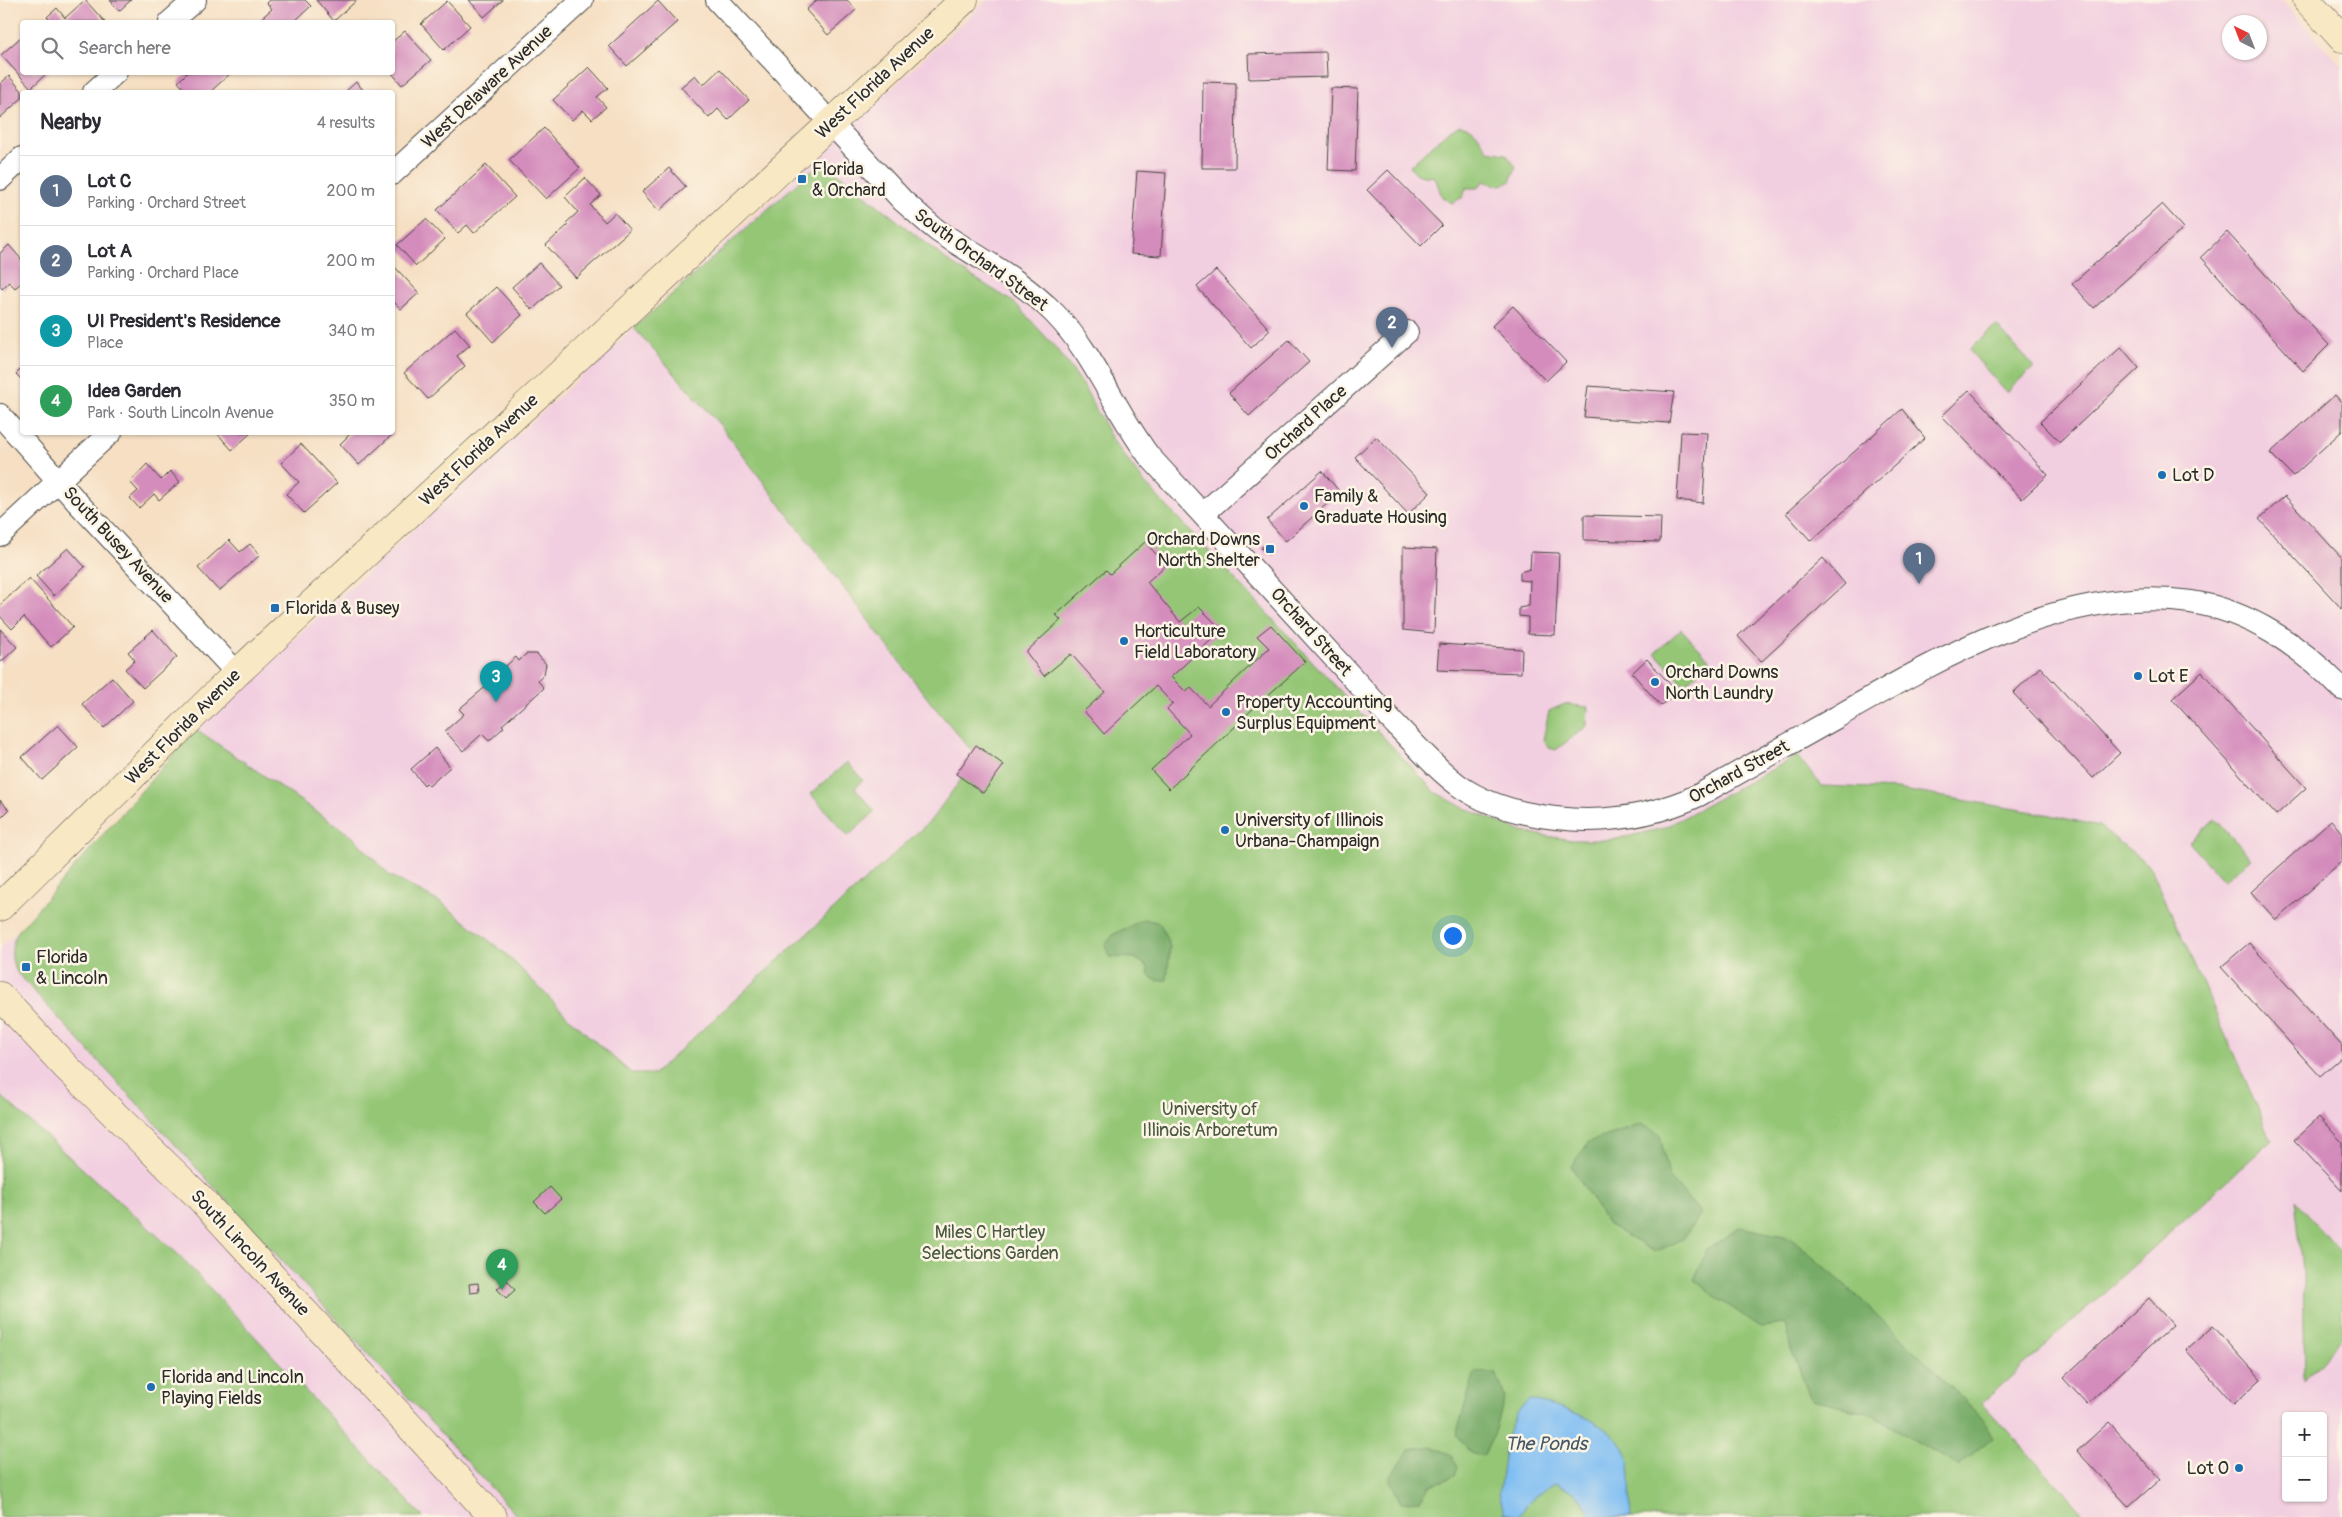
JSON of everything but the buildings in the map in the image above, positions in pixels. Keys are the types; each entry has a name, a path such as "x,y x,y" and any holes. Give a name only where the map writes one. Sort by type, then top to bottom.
{"main road":[{"name":"West Florida Avenue","path":"0,907 237,673 964,0"},
{"path":"2307,0 2342,38"},
{"name":"South Lincoln Avenue","path":"0,996 66,1067 198,1196 493,1517"}],"street":[{"path":"172,20 195,0"},
{"name":"West Delaware Avenue","path":"395,171 582,0"},
{"name":"South Orchard Street","path":"717,0 903,201 936,229 1027,290 1055,314 1074,336 1094,366 1132,433 1149,456 1204,514"},
{"path":"96,90 113,75"},
{"path":"0,179 20,160"},
{"name":"Orchard Place","path":"1204,514 1407,332"},
{"name":"South Busey Avenue","path":"0,415 237,673"},
{"path":"0,535 108,435"},
{"name":"Orchard Street","path":"1204,514 1395,724 1437,767 1461,787 1480,798 1509,809 1546,817 1580,821 1608,821 1643,815 1677,806 1904,678 1961,650 2005,631 2084,607 2124,601 2161,599 2192,602 2221,610 2253,623 2287,641 2320,666 2342,689"}],"shaded area":[{"name":"University of Illinois Urbana-Champaign","path":"987,0 2281,0 2342,66 2342,1517 0,1517 0,948 19,930 196,729 634,328"}],"green space":[{"path":"1460,124 1474,130 1488,151 1506,154 1516,167 1510,182 1498,186 1484,181 1478,188 1466,188 1463,197 1452,203 1442,197 1435,177 1418,174 1410,166 1447,132"},
{"name":"University of Illinois Arboretum","path":"822,161 952,264 1015,303 1055,347 1082,383 1112,439 1144,482 1435,792 1462,807 1522,832 1572,840 1612,840 1664,828 1797,756 1822,786 1897,789 2045,814 2099,826 2150,866 2272,1140 1982,1403 2086,1517 518,1517 18,974 13,963 12,947 19,930 196,729 353,837 389,875 443,904 506,954 573,1022 632,1074 654,1074 931,820 962,778 983,793 1003,764 977,745 972,751 931,703 720,425 634,328"},
{"path":"1996,325 2034,367 2006,392 1969,350"},
{"path":"1681,629 1711,661 1684,685 1655,653"},
{"path":"1565,704 1588,707 1587,726 1556,750 1549,748 1543,740 1549,711"},
{"path":"847,762 863,780 855,788 875,812 848,836 811,794"},
{"path":"2215,819 2251,858 2224,881 2189,842"},
{"path":"1144,919 1160,923 1170,947 1167,980 1157,981 1149,976 1148,967 1135,958 1109,957 1105,945 1114,934"},
{"name":"Florida and Lincoln Playing Fields","path":"0,1095 180,1256 423,1517 0,1517"},
{"path":"1642,1124 1660,1135 1669,1177 1701,1213 1683,1239 1655,1252 1608,1225 1571,1166 1589,1142"},
{"path":"2295,1200 2342,1254 2342,1337 2305,1381 2303,1271"},
{"path":"1739,1227 1789,1237 1850,1289 1980,1415 1993,1437 1958,1466 1867,1412 1811,1400 1791,1349 1785,1324 1761,1327 1694,1280 1707,1250"},
{"path":"1475,1372 1496,1373 1505,1397 1494,1435 1483,1456 1470,1452 1456,1435"},
{"path":"1431,1446 1450,1454 1458,1466 1455,1476 1431,1485 1420,1500 1401,1503 1389,1478 1409,1450"}],"water":[{"name":"The Ponds","path":"1529,1400 1568,1410 1595,1422 1617,1439 1624,1448 1629,1463 1631,1517 1591,1517 1578,1495 1555,1483 1534,1497 1518,1516 1504,1513 1499,1493 1507,1437 1517,1412"}],"place":[{"name":"Florida & Orchard","path":"802,179"},
{"name":"Lot A","path":"1392,348"},
{"name":"Lot D","path":"2162,475"},
{"name":"Family & Graduate Housing","path":"1304,506"},
{"name":"Orchard Downs North Shelter","path":"1270,549"},
{"name":"Lot C","path":"1919,584"},
{"name":"Florida & Busey","path":"275,608"},
{"name":"Horticulture Field Laboratory","path":"1124,641"},
{"name":"Lot E","path":"2138,676"},
{"name":"Orchard Downs North Laundry","path":"1655,682"},
{"name":"UI President's Residence","path":"496,702"},
{"name":"Property Accounting Surplus Equipment","path":"1226,712"},
{"name":"University of Illinois Urbana-Champaign","path":"1225,830"},
{"name":"Florida & Lincoln","path":"26,967"},
{"name":"Idea Garden","path":"502,1290"},
{"name":"Florida and Lincoln Playing Fields","path":"151,1387"},
{"name":"Lot O","path":"2239,1468"}],"park label":[{"name":"Miles C Hartley Selections Garden","path":"990,1242"}]}
